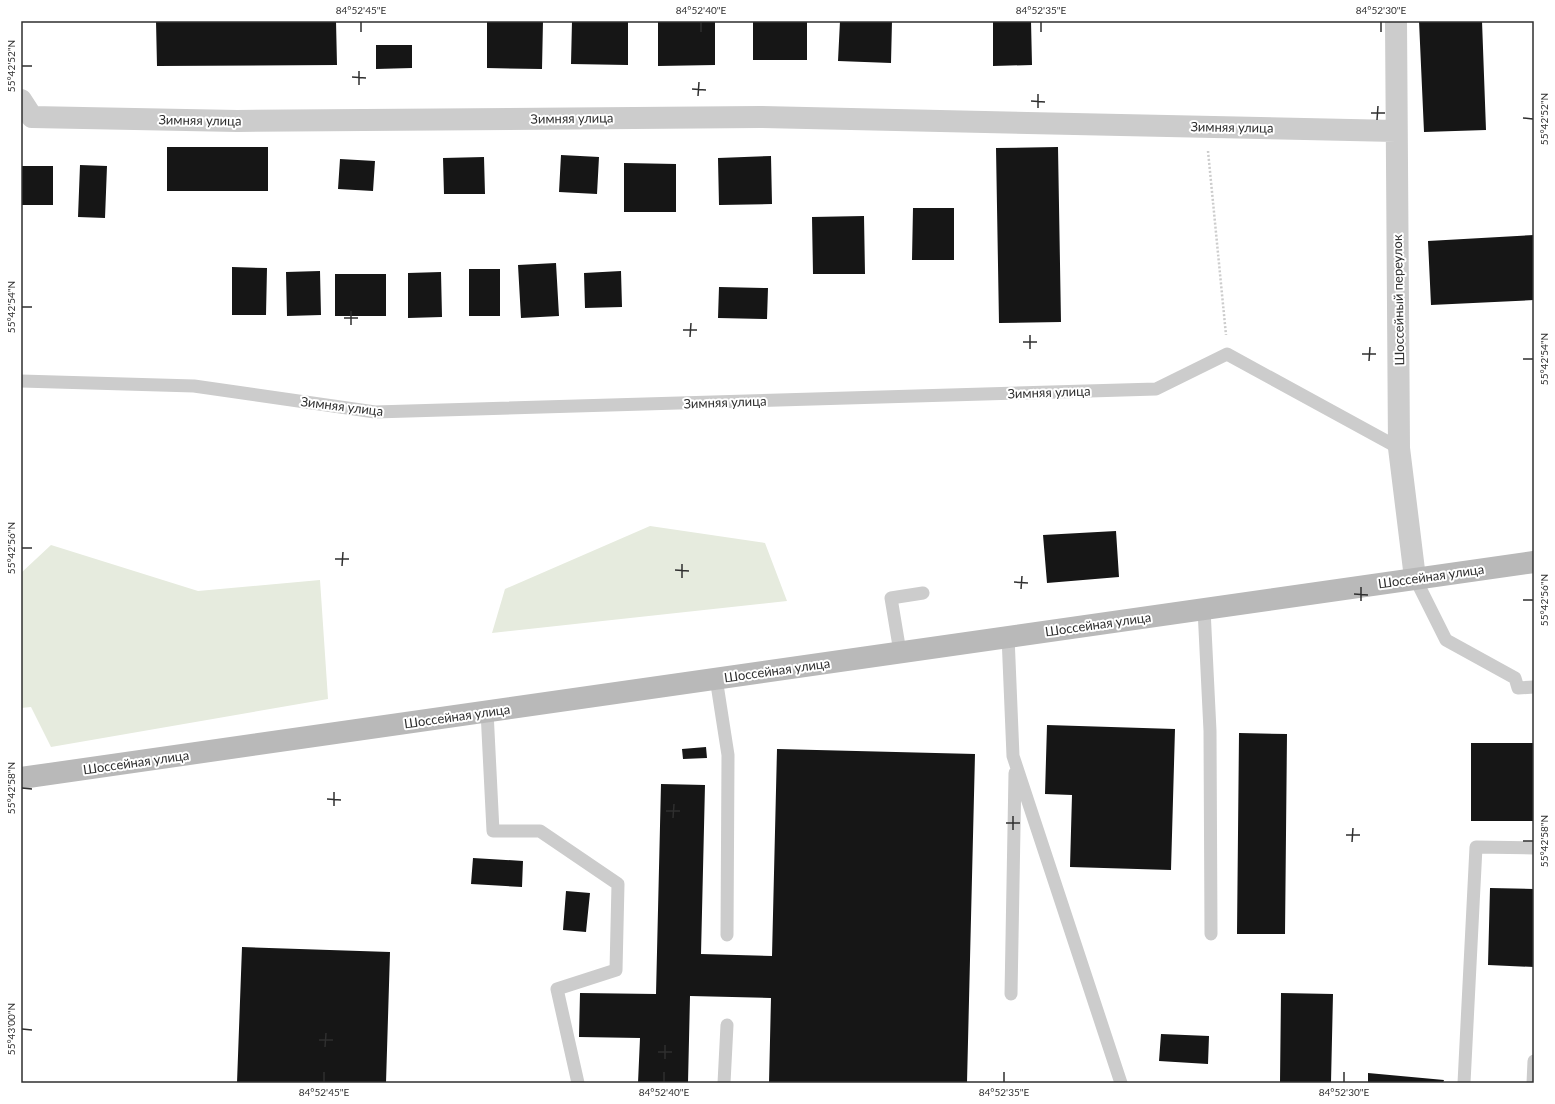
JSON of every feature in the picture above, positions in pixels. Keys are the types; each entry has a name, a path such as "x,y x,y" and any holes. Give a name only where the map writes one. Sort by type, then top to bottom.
{"main road":[{"name":"Шоссейная улица","path":"21,778 1534,562"}],"street":[{"name":"Шоссейный переулок","path":"1396,21 1399,448 1415,578"},
{"name":"Зимняя улица","path":"21,100 32,117 213,121 760,117 1396,131"}],"lane":[{"name":"Зимняя улица","path":"21,381 194,386 375,412 1156,389 1227,354"},
{"path":"1227,354 1399,448"},
{"path":"1415,578 1446,640 1515,678 1518,688 1534,687"},
{"path":"900,652 891,598 923,593"},
{"path":"1204,609 1210,731 1212,934"},
{"path":"1008,636 1013,756 1120,1083"},
{"path":"716,678 728,755 727,935"},
{"path":"487,711 493,831 540,831 618,884 616,970 557,989 578,1083"},
{"path":"1011,994 1015,763"},
{"path":"1464,1083 1476,847 1534,848"},
{"path":"724,1083 727,1026"},
{"path":"1533,1083 1534,1061"}],"path":[{"path":"1206,126 1227,354"}],"shaded area":[{"path":"650,526 765,543 787,601 492,633 505,589"},
{"path":"51,545 198,591 320,580 328,699 51,747 31,707 21,708 21,573"}],"building":[{"path":"156,21 336,21 337,65 157,66"},
{"path":"487,21 543,21 542,69 487,68"},
{"path":"572,21 628,21 628,65 571,64"},
{"path":"658,21 715,21 715,65 658,66"},
{"path":"753,21 807,21 807,60 753,60"},
{"path":"840,21 892,21 891,63 838,61"},
{"path":"993,21 1031,21 1032,65 993,66"},
{"path":"1419,21 1482,21 1486,130 1424,132"},
{"path":"376,45 412,45 412,68 376,69"},
{"path":"167,147 268,147 268,191 167,191"},
{"path":"1058,147 1061,322 999,323 996,148"},
{"path":"561,155 599,157 597,194 559,192"},
{"path":"771,156 772,204 719,205 718,158"},
{"path":"484,157 485,194 444,194 443,158"},
{"path":"340,159 375,161 373,191 338,189"},
{"path":"624,163 676,164 676,212 624,212"},
{"path":"80,165 107,166 105,218 78,217"},
{"path":"21,166 53,166 53,205 21,205"},
{"path":"913,208 954,208 954,260 912,260"},
{"path":"864,216 865,274 813,274 812,217"},
{"path":"1534,235 1534,300 1431,305 1428,241"},
{"path":"556,263 559,316 521,318 518,265"},
{"path":"232,267 267,268 266,315 232,315"},
{"path":"469,269 500,269 500,316 469,316"},
{"path":"320,271 321,315 287,316 286,272"},
{"path":"621,271 622,307 585,308 584,273"},
{"path":"441,272 442,317 408,318 408,273"},
{"path":"335,274 386,274 386,316 335,316"},
{"path":"719,287 768,288 767,319 718,318"},
{"path":"1116,531 1119,577 1047,583 1043,535"},
{"path":"1047,725 1175,729 1171,870 1070,867 1072,795 1045,794"},
{"path":"1239,733 1287,734 1285,934 1237,934"},
{"path":"1471,743 1534,743 1534,821 1471,821"},
{"path":"706,747 707,758 683,759 682,749"},
{"path":"777,749 975,754 967,1083 769,1083 771,998 690,996 688,1083 638,1083 640,1038 579,1037 580,993 656,994 661,784 705,785 701,954 772,956"},
{"path":"473,858 523,861 522,887 471,884"},
{"path":"1490,888 1534,889 1534,967 1488,965"},
{"path":"566,891 590,893 586,932 563,930"},
{"path":"242,947 390,952 386,1083 237,1083"},
{"path":"1281,993 1333,994 1331,1083 1280,1083"},
{"path":"1161,1034 1209,1036 1208,1064 1159,1061"},
{"path":"1368,1073 1444,1080 1443,1083 1368,1083"}]}
